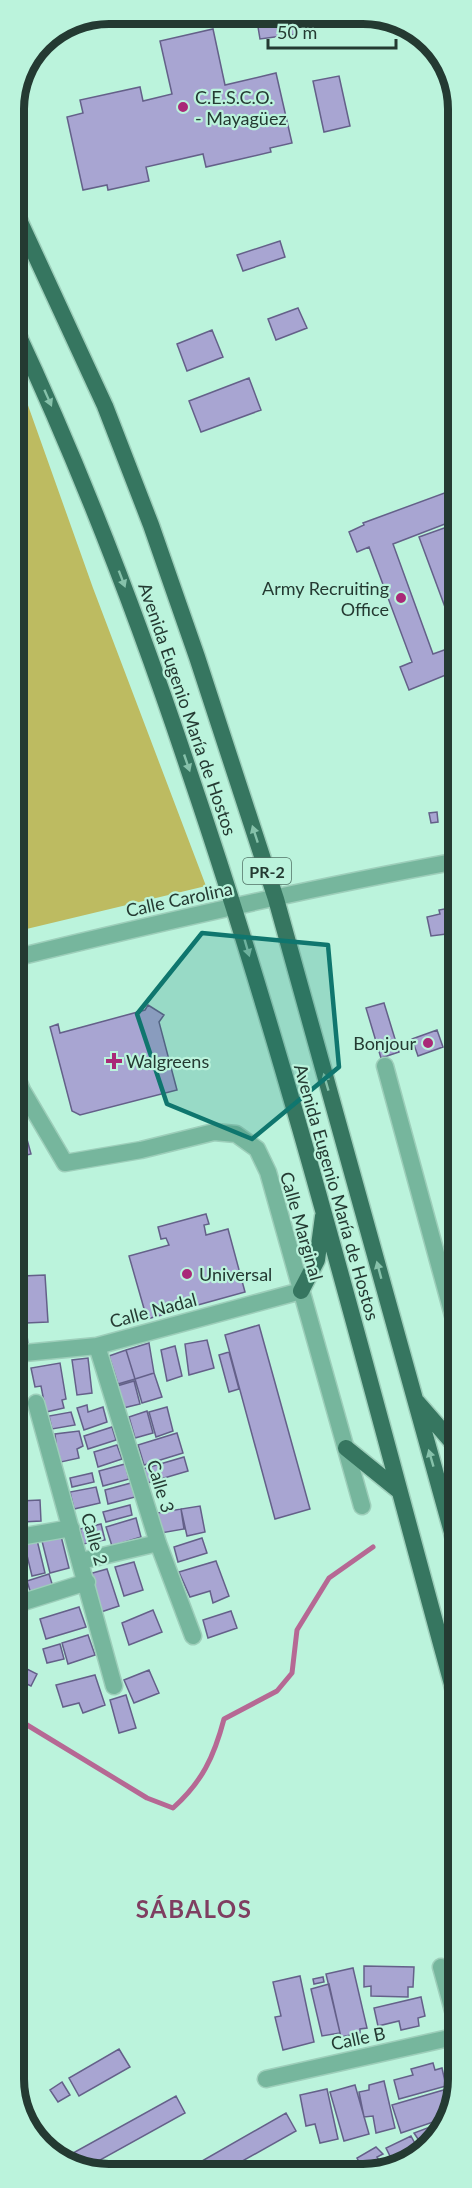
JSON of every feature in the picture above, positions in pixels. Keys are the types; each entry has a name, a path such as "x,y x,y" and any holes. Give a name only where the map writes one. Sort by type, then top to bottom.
{"highway":[{"name":"Avenida Eugenio María de Hostos","path":"24,231 105,406 197,657 276,899 448,1519"},
{"name":"Avenida Eugenio María de Hostos","path":"24,347 96,513 148,649 235,907 324,1209 448,1670"},
{"path":"300,1291 317,1260 324,1209"},
{"path":"414,1398 448,1437"},
{"path":"346,1448 398,1490"}],"street":[{"name":"Calle Carolina","path":"24,956 146,925 276,899 349,881 448,863"},
{"path":"385,1066 448,1297"},
{"name":"Calle Marginal","path":"24,1093 65,1163 141,1150 214,1132 236,1134 257,1149 268,1172 362,1506"},
{"name":"Calle Nadal","path":"24,1353 97,1346 300,1291"},
{"name":"Calle 3","path":"97,1346 158,1544 193,1636"},
{"name":"Calle 2","path":"36,1403 114,1686"},
{"path":"24,1536 71,1528"},
{"path":"81,1562 158,1544"},
{"path":"24,1602 87,1582"},
{"path":"441,1967 448,1993"},
{"name":"Calle B","path":"266,2079 448,2038"}],"highlighted area":[{"path":"202,933 328,945 339,1067 252,1139 167,1104 137,1014"}],"shaded area":[{"path":"24,394 93,588 206,886 24,930"}],"building":[{"path":"258,24 296,24 297,34 260,39"},
{"name":"C.E.S.C.O. - Mayagüez","path":"213,29 225,85 276,73 292,143 270,148 271,152 206,167 203,154 146,167 149,181 108,190 107,185 83,190 67,117 83,113 80,100 140,87 143,101 172,94 160,41"},
{"path":"339,76 350,126 324,132 313,81"},
{"path":"280,241 285,257 243,271 237,255"},
{"path":"298,308 307,328 276,340 268,319"},
{"path":"212,330 223,357 187,371 177,344"},
{"path":"249,378 261,410 201,432 189,401"},
{"name":"Army Recruiting Office","path":"448,492 448,523 393,544 433,654 448,649 448,674 409,690 400,667 412,662 369,547 357,552 349,532 364,525 363,523"},
{"path":"448,527 448,615 419,537"},
{"path":"437,812 438,822 431,823 429,813"},
{"path":"448,908 448,934 431,936 427,917 440,914 439,910"},
{"path":"384,1003 399,1052 381,1058 366,1008"},
{"name":"Walgreens","path":"148,1005 164,1015 159,1022 177,1090 80,1115 72,1111 50,1027 58,1024 60,1033 145,1010"},
{"name":"Bonjour","path":"437,1030 443,1047 418,1056 412,1039"},
{"path":"24,1132 31,1154 24,1156"},
{"name":"Universal","path":"206,1214 209,1224 204,1225 206,1235 228,1229 245,1292 147,1319 129,1256 169,1245 166,1238 161,1239 158,1227"},
{"path":"45,1275 48,1322 26,1323 24,1276"},
{"path":"24,1323 26,1323 28,1346 24,1346"},
{"path":"259,1325 310,1509 275,1519 225,1335"},
{"path":"207,1340 214,1368 189,1375 185,1344"},
{"path":"149,1343 154,1373 135,1379 126,1350"},
{"path":"175,1346 182,1376 167,1381 161,1350"},
{"path":"126,1350 135,1379 118,1384 109,1356"},
{"path":"229,1352 239,1389 229,1392 219,1355"},
{"path":"88,1358 92,1393 77,1395 72,1360"},
{"path":"60,1363 66,1399 62,1400 64,1408 46,1412 41,1386 35,1387 31,1368"},
{"path":"154,1373 162,1397 142,1403 135,1379"},
{"path":"134,1381 140,1404 123,1408 117,1386"},
{"path":"87,1405 88,1412 103,1407 107,1422 84,1430 77,1408"},
{"path":"167,1407 173,1431 156,1437 149,1412"},
{"path":"147,1411 153,1433 135,1438 129,1417"},
{"path":"71,1412 75,1425 52,1429 49,1416"},
{"path":"112,1427 116,1440 88,1449 84,1436"},
{"path":"79,1431 83,1446 77,1449 79,1458 61,1462 55,1434"},
{"path":"177,1433 183,1453 144,1465 138,1445"},
{"path":"117,1445 122,1459 98,1467 94,1452"},
{"path":"184,1457 188,1471 147,1483 143,1469"},
{"path":"125,1464 129,1479 103,1486 99,1471"},
{"path":"92,1473 94,1482 72,1487 70,1478"},
{"path":"131,1483 135,1497 108,1504 105,1490"},
{"path":"96,1487 100,1503 74,1509 70,1492"},
{"path":"40,1500 41,1521 24,1522 24,1501"},
{"path":"130,1505 132,1515 106,1522 103,1512"},
{"path":"200,1506 205,1532 187,1536 181,1509"},
{"path":"181,1509 184,1529 161,1533 157,1513"},
{"path":"136,1518 141,1537 112,1546 106,1527"},
{"path":"101,1524 105,1540 83,1544 80,1529"},
{"path":"61,1536 69,1568 50,1573 42,1541"},
{"path":"202,1538 207,1553 178,1562 174,1547"},
{"path":"37,1540 45,1573 32,1576 24,1543"},
{"path":"216,1561 229,1596 213,1603 210,1591 190,1597 179,1572"},
{"path":"134,1562 143,1590 124,1596 115,1567"},
{"path":"107,1569 119,1606 101,1612 89,1574"},
{"path":"49,1574 53,1587 31,1594 27,1581"},
{"path":"79,1607 86,1627 46,1639 40,1619"},
{"path":"153,1610 162,1632 129,1645 122,1623"},
{"path":"231,1611 237,1628 208,1638 203,1620"},
{"path":"88,1635 95,1655 68,1664 62,1643"},
{"path":"60,1644 64,1659 47,1663 43,1649"},
{"path":"24,1668 37,1674 31,1686 24,1683"},
{"path":"149,1670 159,1693 134,1703 124,1680"},
{"path":"95,1675 105,1705 83,1713 79,1703 63,1707 56,1685"},
{"path":"126,1695 136,1728 119,1733 110,1700"},
{"path":"364,1966 414,1967 413,1987 408,1987 408,1997 371,1996 371,1986 364,1987"},
{"path":"353,1968 367,2028 360,2029 360,2033 341,2037 326,1974"},
{"path":"300,1976 314,2042 283,2050 275,2017 281,2016 273,1982"},
{"path":"323,1977 324,1982 314,1984 313,1979"},
{"path":"329,1984 340,2033 322,2036 311,1989"},
{"path":"421,1997 425,2016 418,2018 419,2026 401,2030 399,2021 378,2026 374,2008"},
{"path":"119,2049 130,2067 79,2096 69,2078"},
{"path":"433,2063 435,2070 442,2068 446,2086 399,2099 394,2080 413,2075 411,2069"},
{"path":"384,2081 395,2128 376,2133 373,2116 364,2117 359,2092 369,2090 369,2085"},
{"path":"62,2082 70,2095 58,2102 50,2090"},
{"path":"355,2085 369,2134 344,2141 330,2092"},
{"path":"327,2089 338,2139 320,2143 315,2124 306,2126 300,2095"},
{"path":"447,2090 442,2112 437,2121 401,2133 392,2105"},
{"path":"176,2096 185,2113 96,2162 70,2155"},
{"path":"286,2113 296,2131 237,2164 197,2164"},
{"path":"434,2125 420,2142 414,2133"},
{"path":"411,2136 416,2145 406,2153 391,2159 386,2148"},
{"path":"376,2147 383,2154 377,2157 380,2162 374,2163 360,2164 357,2158"}],"waterway":[{"path":"24,1723 147,1798 173,1808 192,1788 206,1768 224,1719 277,1691 292,1673 297,1630 329,1578 373,1547"}],"place":[{"name":"C.E.S.C.O. - Mayagüez","path":"183,107"},
{"name":"Army Recruiting Office","path":"401,598"},
{"name":"Bonjour","path":"428,1043"},
{"name":"Walgreens","path":"114,1061"},
{"name":"Universal","path":"187,1274"}],"district":[{"name":"SÁBALOS","path":"194,1908"}]}
